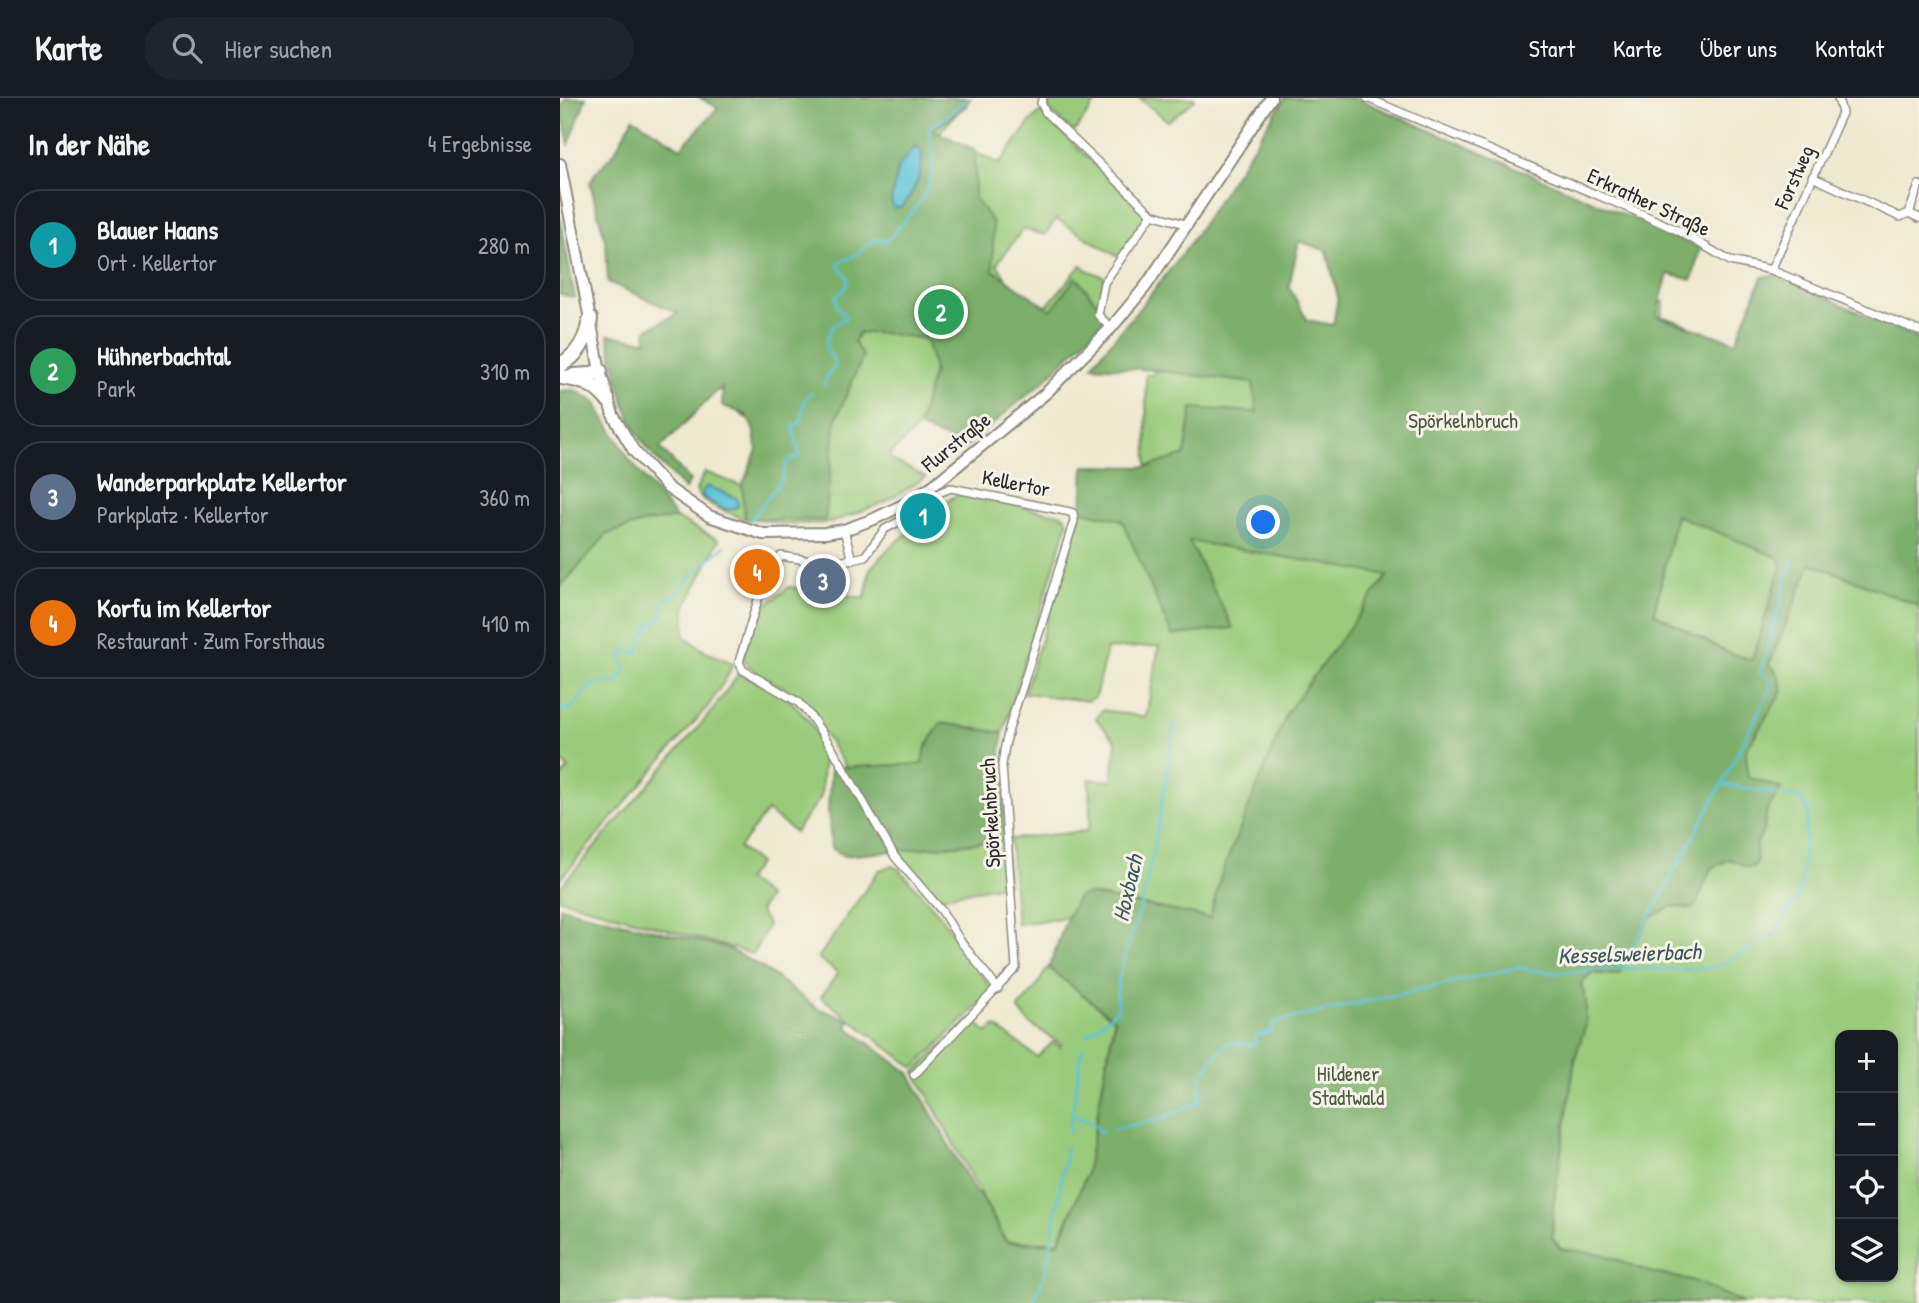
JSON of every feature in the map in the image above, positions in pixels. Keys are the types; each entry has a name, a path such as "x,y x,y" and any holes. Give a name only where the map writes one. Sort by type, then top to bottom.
{"highway":[{"path":"561,371 578,352 588,332 590,319"},
{"path":"561,371 599,368"},
{"path":"561,371 596,386 607,398"}],"main road":[{"name":"Flurstraße","path":"560,164 599,368 612,415 634,451 660,482 698,510 737,527 763,534 806,534 844,530 909,502 935,484 1046,393 1111,328 1146,286 1271,98"}],"street":[{"path":"1043,98 1041,103 1046,113 1152,214 1188,225"},
{"name":"Erkrather Straße","path":"1367,98 1679,231 1730,261 1771,270 1919,331"},
{"name":"Forstweg","path":"1771,270 1842,113 1838,98"},
{"path":"1812,177 1900,216 1909,213 1919,218"},
{"path":"1909,213 1919,185"},
{"path":"1111,328 1098,315 1104,283 1152,214"},
{"name":"Kellertor","path":"852,560 865,556 885,529 915,513 941,492 951,488 1073,513"},
{"name":"Spörkelnbruch","path":"914,1074 1016,968 1002,765 1004,743 1074,521 1073,513"},
{"path":"844,530 852,560 830,564 781,556 760,593 739,662 743,670 798,702 812,718 895,857 942,911 969,954 998,989"}],"green space":[{"path":"566,98 586,98 569,144 561,108"},
{"path":"700,98 969,98 966,106 933,130 975,150 975,198 993,223 993,270 1051,310 1076,277 1108,317 1043,382 965,447 918,427 934,370 926,339 859,333 854,342 863,356 836,419 825,520 745,519 742,486 757,450 753,428 746,415 722,405 721,387 660,448 690,480 685,489 655,457 636,430 620,389 608,335 646,341 646,330 678,313 608,282 606,243 590,183 595,173 614,153 633,118 681,148 718,108"},
{"path":"734,98 971,98 939,133 999,164 1031,121 1041,112 1147,215 1118,257 1056,219 1045,235 1023,229 997,264 1009,283 1046,307 1081,265 1105,277 1090,334 928,346 934,370 918,427 890,455 890,459 926,477 885,502 831,523 783,524 760,519 786,433 744,417 710,379 674,361 649,328 683,316"},
{"path":"1047,98 1099,98 1074,132 1048,109"},
{"path":"1139,98 1194,98 1195,100 1168,121"},
{"name":"Hildener Stadtwald","path":"1285,98 1355,98 1700,248 1692,280 1668,274 1656,316 1736,342 1762,277 1776,275 1919,339 1919,606 1811,563 1769,664 1778,674 1782,691 1746,750 1748,777 1781,788 1767,810 1764,829 1756,845 1757,862 1753,867 1746,867 1730,859 1711,868 1696,905 1691,909 1672,906 1650,918 1618,975 1591,973 1581,983 1586,1002 1586,1024 1575,1058 1553,1207 1552,1238 1561,1249 1602,1254 1649,1272 1694,1281 1744,1303 560,1303 560,907 727,948 762,967 817,1008 850,1020 847,1027 909,1073 1005,1241 1059,1243 1086,1175 1115,1020 1049,968 1067,917 1078,897 1088,894 1210,918 1221,875 1288,711 1388,575 1189,541 1233,628 1172,636 1122,520 1082,511 1084,466 1147,467 1185,455 1192,408 1257,412 1253,383 1154,370 1093,366 1186,249","holes":["1299,241 1327,251 1338,297 1333,325 1307,320 1289,287","1676,515 1777,557 1782,564 1752,660 1726,652 1654,613"]},
{"path":"560,217 575,298 560,294"},
{"path":"1547,273 1664,302 1661,316 1688,325 1655,428 1578,739 1746,750 1782,691 1778,674 1769,664 1811,563 1919,606 1919,1303 1744,1303 1694,1281 1649,1272 1602,1254 1561,1249 1552,1238 1553,1207 1576,1054 1585,1018 1581,983 1591,973 1618,975 1214,902 1210,919 1108,898 1078,897 1067,917 1017,924 1010,839 1087,831 1090,823 1089,779 1112,781 1116,741 1096,719 1102,710 1146,717 1159,646 1107,649 1095,697 1088,701 1024,693 1082,511 1122,520 1167,461 1147,467 1146,375 1153,375 1154,370 1271,377"},
{"path":"575,390 595,402 629,459 676,518 642,523 607,534 560,587 560,391"},
{"path":"705,472 742,486 745,519 718,508 700,496 696,490"},
{"path":"961,494 1063,515 1068,521 1003,733 941,723 926,747 922,764 846,768 800,700 755,671 743,658 757,613 789,587 865,598 870,569 888,549 953,497"},
{"path":"1676,514 1777,557 1782,563 1752,660 1726,652 1654,614"},
{"path":"676,518 719,540 685,607 685,636 704,651 733,663 709,705 560,879 560,778 569,769 560,760 560,587 607,534 642,523"},
{"path":"739,673 778,691 794,704 810,722 824,751 821,797 795,832 767,811 739,848 759,863 746,880 768,897 759,911 768,925 753,954 560,899 560,887 709,715"},
{"path":"941,723 1003,733 1001,750 1005,840 844,856 831,848 828,807 831,768 922,764 926,747"},
{"path":"1005,840 1008,884 935,898 894,851"},
{"path":"892,866 899,869 940,915 993,991 914,1068 821,997 838,973 818,958 879,870"},
{"path":"1048,967 1114,1020 1086,1176 1058,1242 1006,1241 915,1072 972,1018 987,1033 995,1026 1037,1057 1053,1042 1060,1047 1061,1044 1029,1023 1018,1008 1035,989"}],"water":[{"path":"915,146 922,151 917,181 902,207 894,208 891,202 898,168"},
{"path":"707,486 737,498 738,506 725,509 702,497"}],"waterway":[{"path":"824,385 828,374 835,367 833,358 826,350 829,333 836,324 846,318 837,306 836,296 848,283 846,275 839,268 839,262 853,257 875,239 887,241 919,204 932,172 930,126 941,121 967,98"},
{"path":"750,521 782,479 787,461 800,456 793,428 801,421 804,401 811,393"},
{"path":"560,709 571,709 584,692 595,684 607,681 615,683 623,675 624,666 620,655 628,650 638,652 641,636 647,633 648,625 654,624 662,615 661,603 679,593 689,577 725,546"},
{"name":"Kesselsweierbach","path":"1206,1070 1218,1052 1230,1042 1254,1045 1256,1036 1271,1032 1274,1022 1516,968 1557,973 1622,968 1690,970 1717,966 1772,938 1799,894 1808,811 1800,798 1722,784 1774,682 1760,673 1792,561"},
{"name":"Hoxbach","path":"1088,1035 1118,1009 1118,983 1143,899 1175,723"},
{"path":"1622,968 1722,784"},
{"name":"Hoxbach","path":"1069,1133 1082,1049"},
{"name":"Kesselsweierbach","path":"1201,1074 1201,1080"},
{"name":"Kesselsweierbach","path":"1114,1129 1161,1119 1201,1101 1199,1085"},
{"name":"Kesselsweierbach","path":"1072,1115 1093,1123 1100,1132 1104,1132"},
{"name":"Hoxbach","path":"1033,1303 1046,1271 1067,1147"}],"place":[{"name":"Hühnerbachtal","path":"941,312"},
{"name":"Blauer Haans","path":"923,516"},
{"name":"Korfu im Kellertor","path":"757,572"},
{"name":"Wanderparkplatz Kellertor","path":"823,581"}]}
